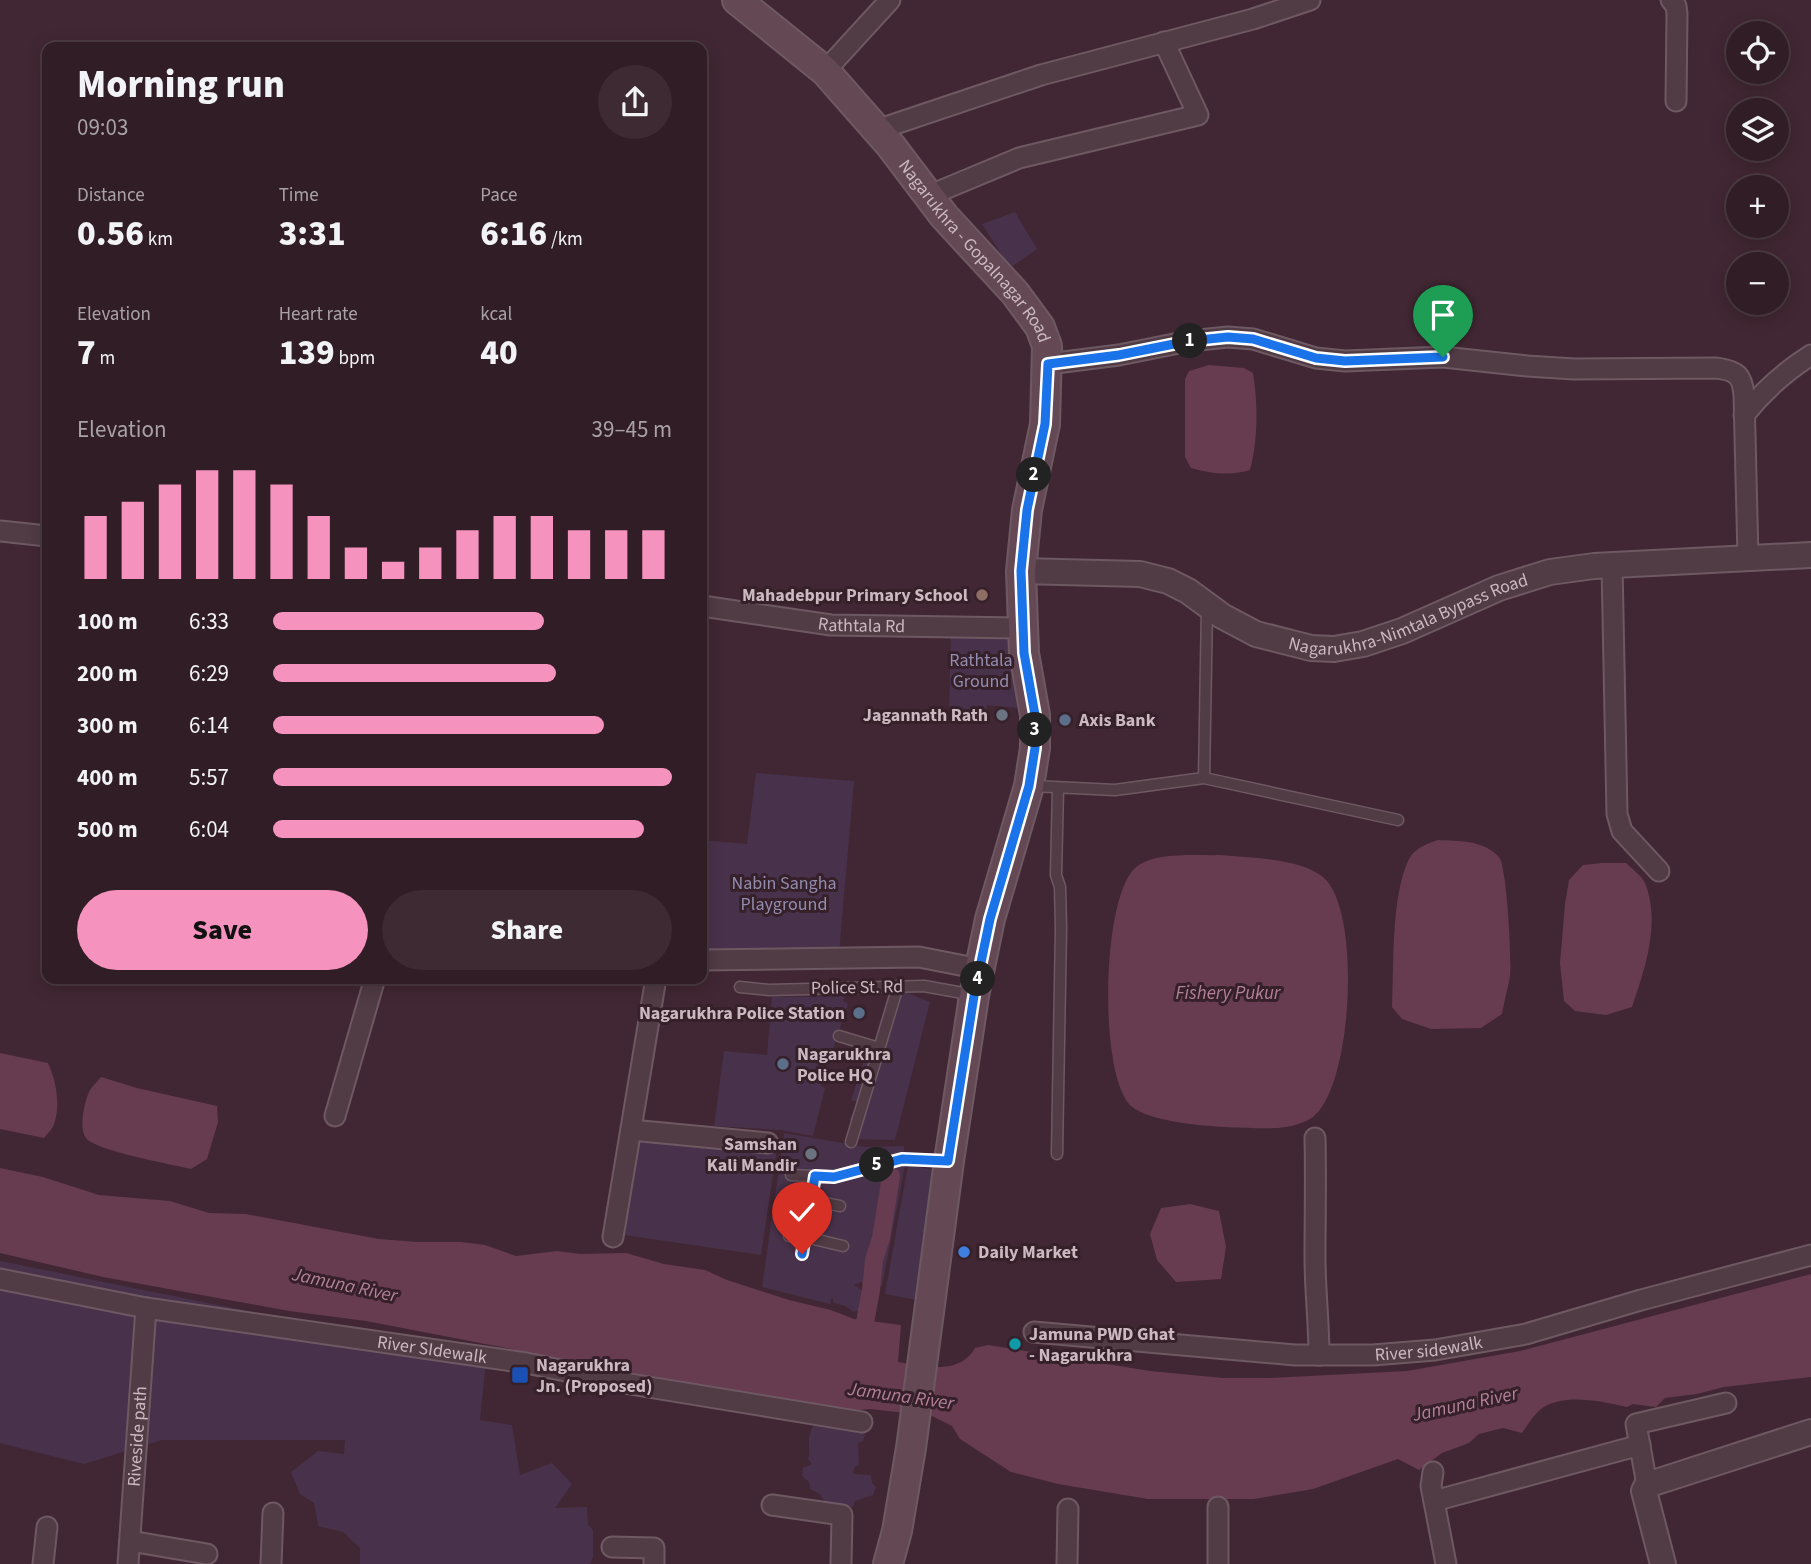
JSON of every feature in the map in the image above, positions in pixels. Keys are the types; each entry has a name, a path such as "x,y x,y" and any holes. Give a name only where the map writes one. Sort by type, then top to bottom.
{"main road":[{"name":"Nagarukhra - Gopalnagar Road","path":"737,0 825,71 877,130 944,216 1015,293 1040,327 1047,346 1045,424 1027,510 1021,571 1024,653 1035,715 1035,748 1029,786 1000,883 977,982 948,1161 911,1448 897,1531 888,1564"}],"street":[{"path":"825,71 890,0"},
{"path":"877,130 1041,75 1253,19 1310,0"},
{"path":"1671,0 1676,6 1677,14 1676,101"},
{"path":"928,196 1019,158 1198,115 1164,43"},
{"path":"1048,364 1228,337 1253,339 1316,358 1345,361 1443,357 1574,369 1717,368 1734,371 1742,380 1748,558"},
{"path":"1744,415 1765,389 1811,355"},
{"path":"0,531 42,535"},
{"name":"Nagarukhra-Nimtala Bypass Road","path":"1021,571 1140,575 1168,581 1188,591 1222,617 1256,634 1311,648 1334,649 1363,644 1402,631 1499,587 1550,572 1612,565 1811,555"},
{"path":"1612,565 1617,814 1622,831 1659,871"},
{"name":"Rathtala Rd","path":"707,607 831,625 1023,628"},
{"path":"707,960 919,957 977,982"},
{"path":"335,1116 373,984"},
{"path":"613,1237 655,984"},
{"path":"631,1129 768,1143"},
{"path":"1315,1138 1315,1260 1319,1356"},
{"name":"River sidewalk","path":"1034,1332 1212,1350 1319,1356 1373,1356 1435,1350 1527,1335 1641,1300 1811,1255"},
{"name":"River SIdewalk","path":"0,1279 146,1308 526,1363 630,1384 862,1423"},
{"name":"Riveside path","path":"128,1564 146,1308"},
{"path":"1664,1564 1644,1492 1647,1485 1636,1424 1726,1403"},
{"path":"1647,1485 1811,1432"},
{"path":"1434,1501 1640,1446"},
{"path":"1433,1472 1431,1486 1446,1564"},
{"path":"772,1505 842,1515 841,1564"},
{"path":"1218,1507 1218,1564"},
{"path":"1067,1564 1068,1509"},
{"path":"271,1564 273,1513"},
{"path":"43,1564 47,1527"},
{"path":"130,1541 207,1554"},
{"path":"612,1547 654,1548 654,1564"}],"lane":[{"path":"1204,778 1207,606"},
{"path":"1029,786 1115,790 1204,778 1398,820"},
{"path":"1057,1154 1061,928 1060,887 1056,875 1058,788"},
{"name":"Police St. Rd","path":"740,987 769,990 977,982"},
{"path":"851,1142 898,986"},
{"path":"839,1036 879,1048"},
{"path":"791,1175 834,1177 902,1159 948,1161"},
{"path":"802,1254 815,1176"},
{"path":"811,1200 840,1206"},
{"path":"791,1212 809,1213"},
{"path":"789,1236 843,1246"}],"green space":[{"path":"1015,212 1037,249 1010,268 982,224"},
{"name":"Rathtala Ground","path":"951,633 1013,633 1018,708 987,705 986,713 949,711"},
{"name":"Nabin Sangha Playground","path":"756,773 854,781 839,953 707,956 707,840 747,844"},
{"path":"900,990 930,1002 895,1140 848,1139 853,1121 849,1120 858,1102 851,1100 869,1045 873,1045 889,991"},
{"path":"845,996 843,1001 848,1004 821,1086 825,1088 813,1136 780,1130 714,1126 724,1051 767,1055 772,997"},
{"path":"634,1133 777,1147 761,1255 617,1234"},
{"path":"784,1133 866,1147 904,1146 905,1165 882,1286 861,1282 854,1285 868,1298 865,1309 853,1312 846,1306 834,1303 832,1297 830,1304 762,1287"},
{"path":"908,1165 938,1171 917,1300 885,1294"},
{"path":"0,1261 253,1312 487,1351 480,1420 512,1425 520,1475 552,1463 572,1484 555,1508 587,1507 588,1525 593,1530 593,1557 590,1564 360,1564 360,1548 343,1532 318,1526 314,1503 300,1494 291,1472 318,1451 344,1454 345,1440 162,1440 84,1464 0,1443"},
{"path":"820,1412 863,1428 863,1441 858,1443 859,1464 854,1468 853,1474 871,1475 872,1483 876,1487 873,1495 855,1501 853,1507 824,1501 820,1494 810,1489 809,1482 802,1476 803,1468 812,1464 808,1459 809,1437"}],"water":[{"path":"1209,365 1244,368 1253,373 1256,422 1255,447 1250,470 1227,474 1206,472 1191,468 1185,457 1185,379 1189,371"},
{"path":"1438,840 1462,841 1486,847 1499,857 1502,864 1508,914 1510,976 1502,1014 1481,1028 1431,1029 1402,1019 1392,1007 1394,932 1403,876 1413,853"},
{"name":"Fishery Pukur","path":"1221,855 1288,862 1313,871 1323,877 1335,895 1344,924 1348,997 1337,1071 1327,1099 1313,1117 1296,1125 1278,1128 1223,1127 1156,1118 1129,1104 1119,1085 1109,1023 1108,986 1110,949 1123,887 1134,869 1152,859"},
{"path":"1626,863 1639,875 1650,898 1652,914 1646,962 1632,1007 1606,1015 1575,1011 1564,1001 1560,963 1569,880 1583,865"},
{"path":"0,1053 48,1063 55,1085 57,1109 53,1126 44,1138 0,1129"},
{"path":"101,1077 217,1106 218,1122 207,1159 191,1169 104,1148 86,1138 82,1121 84,1107 90,1090"},
{"name":"Jamuna River","path":"0,1168 43,1177 99,1195 170,1201 209,1213 246,1214 379,1239 461,1242 485,1245 516,1256 557,1251 580,1254 626,1253 664,1264 705,1270 727,1280 854,1319 901,1325 898,1362 930,1367 960,1363 975,1348 988,1345 1150,1371 1223,1378 1407,1371 1520,1351 1811,1274 1811,1377 1724,1387 1665,1398 1656,1407 1633,1404 1627,1407 1585,1400 1563,1400 1541,1409 1522,1433 1503,1428 1479,1434 1469,1443 1442,1453 1419,1470 1398,1459 1313,1489 1254,1499 1148,1499 1058,1484 1011,1472 960,1439 952,1426 932,1416 870,1409 850,1411 656,1378 598,1373 511,1349 366,1321 289,1311 103,1277 0,1253"},
{"path":"1190,1204 1219,1211 1226,1247 1221,1279 1176,1282 1157,1260 1150,1234 1161,1208"}],"waterway":[{"path":"861,1344 891,1176"}],"place":[{"name":"Mahadebpur Primary School","path":"982,595"},
{"name":"Jagannath Rath","path":"1002,715"},
{"name":"Axis Bank","path":"1065,720"},
{"name":"Nagarukhra Police Station","path":"859,1013"},
{"name":"Nagarukhra Police HQ","path":"783,1064"},
{"name":"Samshan Kali Mandir","path":"811,1154"},
{"name":"Daily Market","path":"964,1252"},
{"name":"Jamuna PWD Ghat - Nagarukhra","path":"1015,1344"},
{"name":"Nagarukhra Jn. (Proposed)","path":"520,1375"}],"route":[{"path":"802,1254 815,1176 834,1177 902,1159 948,1161 962,1063 990,919 1029,786 1035,748 1035,715 1024,653 1021,571 1027,510 1045,424 1048,364 1228,337 1253,339 1316,358 1345,361 1443,357"}]}
